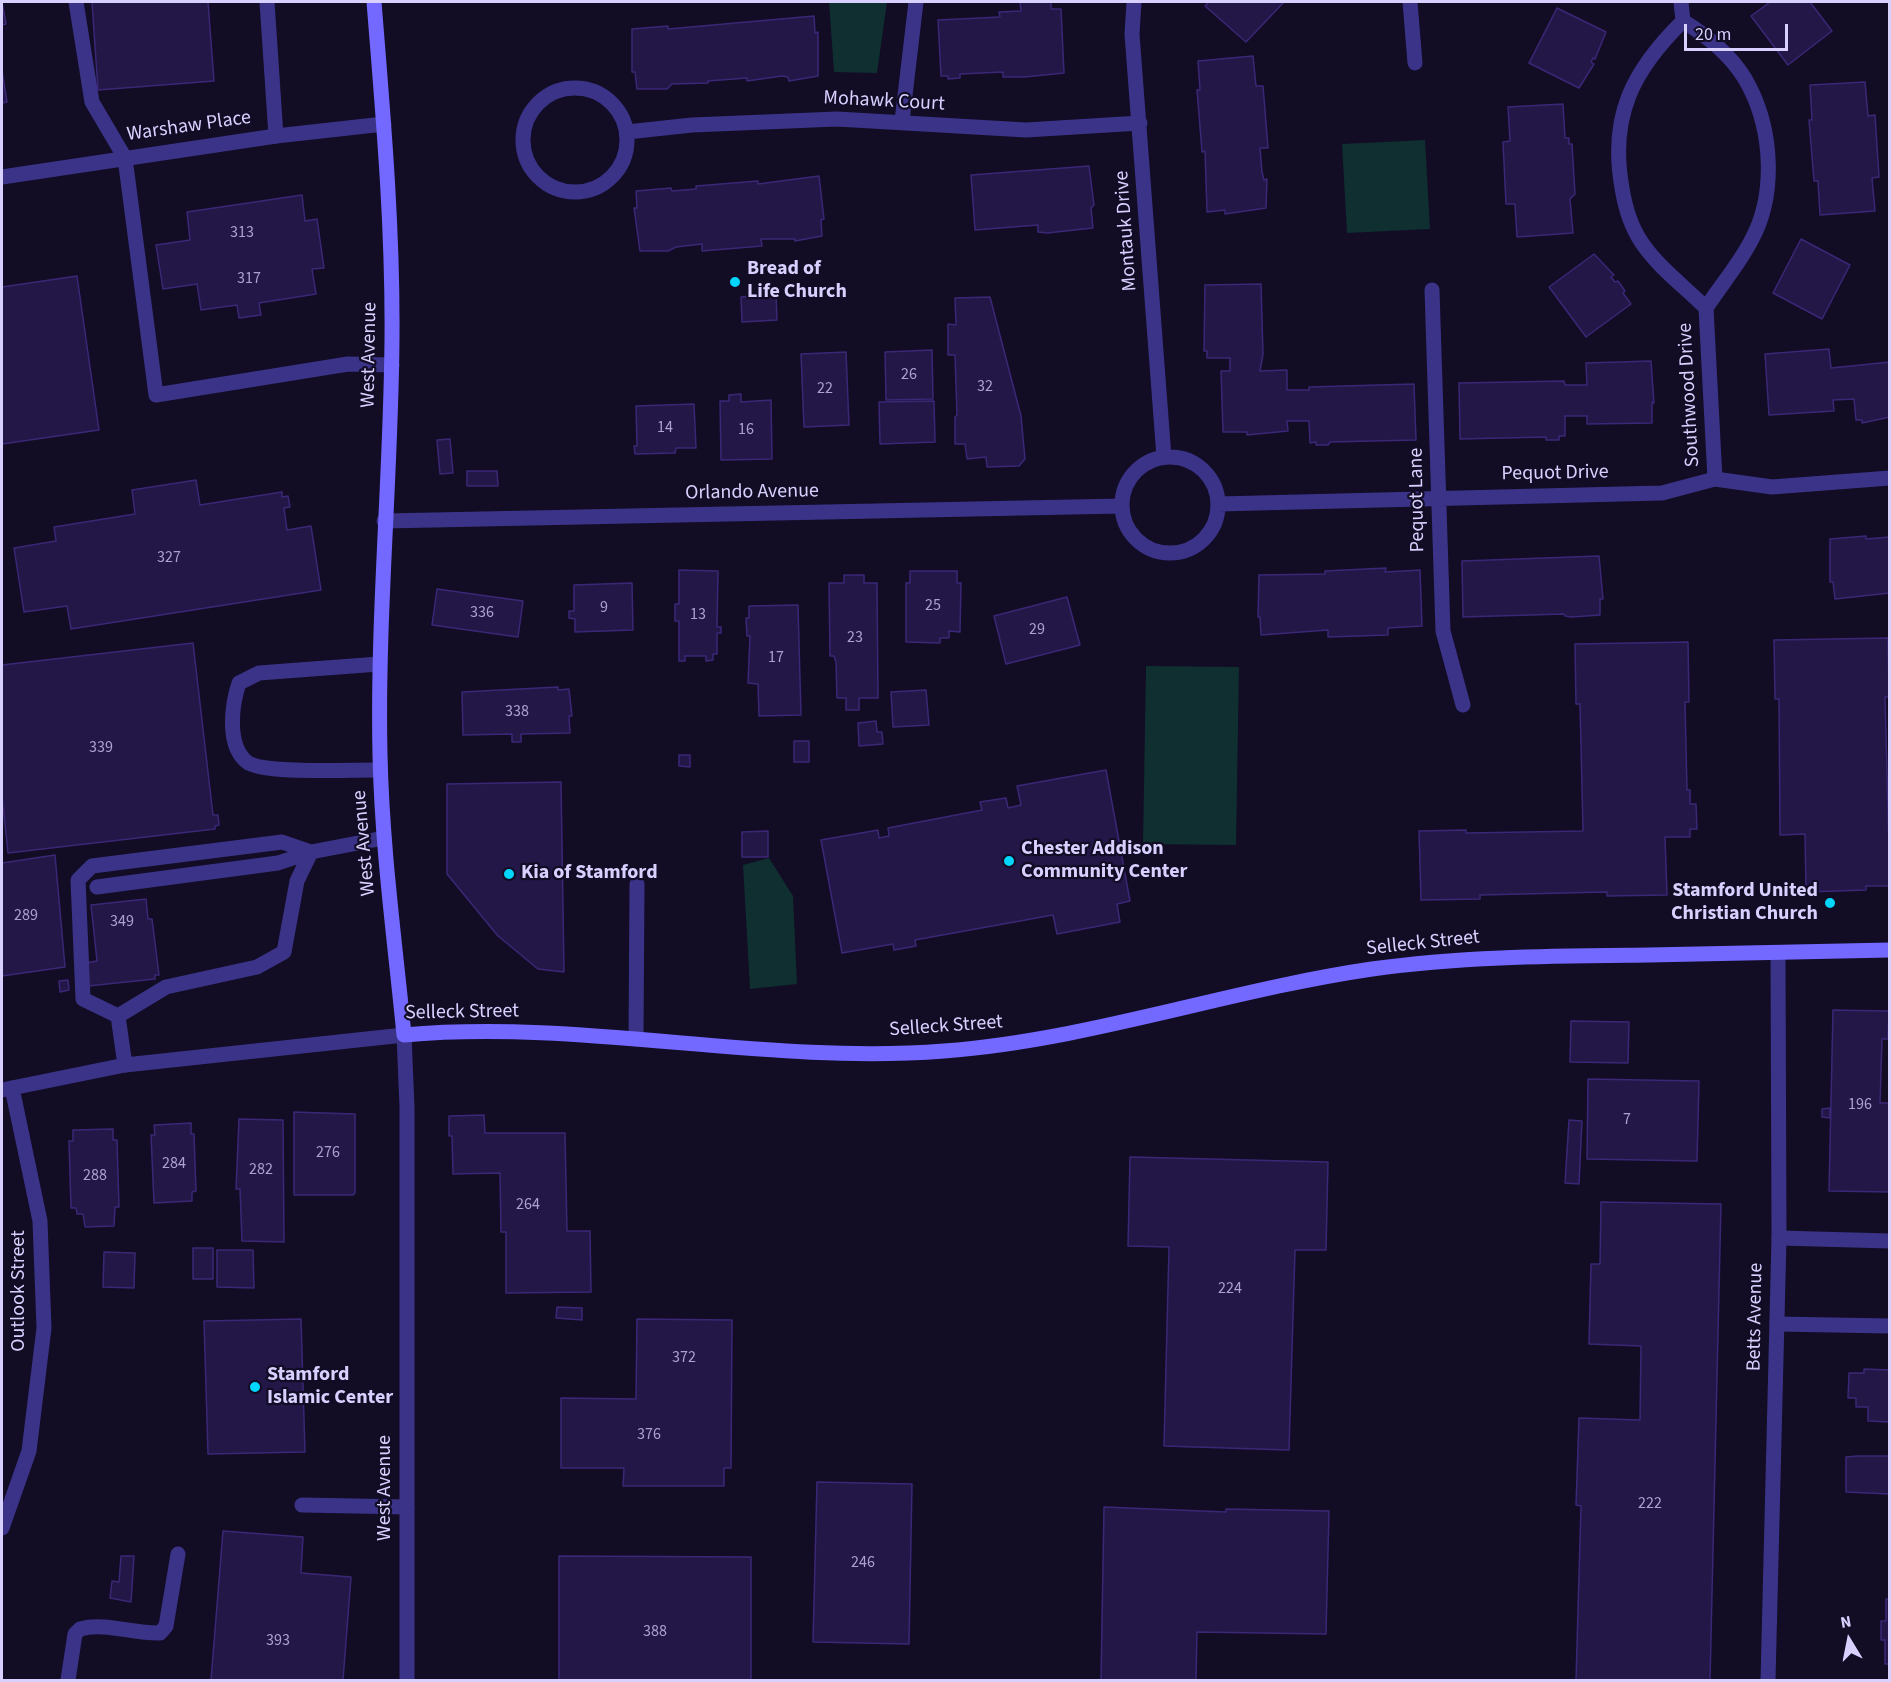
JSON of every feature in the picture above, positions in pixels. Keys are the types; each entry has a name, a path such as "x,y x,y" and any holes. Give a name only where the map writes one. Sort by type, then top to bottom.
{"main road":[{"name":"West Avenue","path":"375,2 392,263 392,365 379,664 380,770 384,838 404,1035"},
{"name":"Selleck Street","path":"404,1035 486,1030 818,1051 876,1053 944,1051 1054,1036 1266,988 1394,967 1515,957 1778,954 1890,950"}],"street":[{"path":"76,2 92,102 125,158 156,395 348,364 392,365"},
{"path":"267,2 276,136"},
{"path":"902,121 916,2"},
{"name":"Montauk Drive","path":"1134,2 1132,34 1164,457"},
{"path":"1410,2 1415,63"},
{"path":"1681,2 1683,21"},
{"path":"1683,21 1709,38 1750,87 1762,122 1767,155 1768,175 1765,200 1753,239 1706,308 1642,243 1631,224 1623,198 1617,156 1620,120 1627,96 1660,43 1683,21"},
{"path":"580,87 597,92 611,102 622,116 627,132 627,149 621,165 610,178 596,188 580,192 563,190 547,184 526,158 523,141 525,124 533,108 546,96 562,89 580,87"},
{"name":"Mohawk Court","path":"627,132 782,121 902,121 1026,130 1140,123"},
{"name":"Warshaw Place","path":"2,177 276,136 384,124"},
{"name":"Pequot Lane","path":"1432,290 1443,631 1463,705"},
{"name":"Southwood Drive","path":"1706,308 1715,479"},
{"path":"1164,457 1184,459 1202,468 1214,484 1218,504 1215,524 1202,542 1182,553 1160,554 1140,544 1126,527 1121,506 1126,483 1142,465 1164,457"},
{"name":"Pequot Drive","path":"1218,504 1662,493 1715,479 1772,487 1890,478"},
{"name":"Orlando Avenue","path":"384,521 1121,506"},
{"path":"379,664 259,673 239,682 233,703 235,743 247,762 268,769 380,770"},
{"path":"98,887 278,863 311,852 384,838"},
{"path":"118,1016 83,999 78,880 92,866 282,842 311,852"},
{"path":"118,1016 166,987 257,967 284,952 297,881 311,852"},
{"path":"636,1039 637,884"},
{"name":"Betts Avenue","path":"1768,1680 1779,1238 1778,954"},
{"path":"118,1016 125,1065"},
{"name":"Selleck Street","path":"7,1089 125,1065 404,1035"},
{"name":"West Avenue","path":"404,1035 407,1107 407,1680"},
{"name":"Outlook Street","path":"2,1528 29,1450 44,1328 40,1221 7,1089"},
{"path":"1779,1238 1890,1241"},
{"path":"1777,1324 1890,1326"},
{"path":"302,1505 407,1507"},
{"path":"68,1680 75,1634 80,1629 93,1627 160,1633 166,1626 178,1554"}],"green space":[{"path":"829,2 887,2 877,73 834,72"},
{"path":"1425,140 1430,229 1347,233 1342,144"},
{"path":"1146,666 1239,667 1236,845 1143,844"},
{"path":"769,858 793,896 797,984 750,989 743,865"}],"building":[{"path":"2,2 6,24 2,25"},
{"path":"92,2 208,2 214,81 98,90"},
{"path":"1020,2 1051,2 1051,9 1061,9 1064,73 1024,77 1003,77 1003,72 960,74 960,78 948,79 948,76 941,76 938,20 1000,17 999,12 1021,11"},
{"path":"1209,2 1284,2 1246,42 1205,6"},
{"path":"1770,2 1810,2 1832,31 1788,65 1751,16"},
{"path":"1557,8 1606,32 1595,59 1593,58 1591,62 1594,64 1579,88 1529,63"},
{"path":"814,16 815,33 818,32 818,76 789,81 788,77 782,76 747,81 747,78 708,81 708,83 672,84 667,89 637,89 635,72 632,72 632,29 668,26 668,29"},
{"path":"1253,56 1256,86 1263,86 1268,148 1260,148 1262,172 1264,180 1267,179 1266,208 1225,214 1225,210 1207,212 1205,151 1202,152 1197,90 1200,90 1198,61"},
{"path":"2,70 7,102 2,103"},
{"path":"1865,82 1868,116 1875,115 1879,177 1872,178 1875,211 1820,215 1818,181 1814,181 1809,120 1812,120 1810,85"},
{"path":"1563,104 1565,138 1569,138 1569,144 1572,144 1575,194 1570,199 1573,233 1517,237 1515,204 1506,204 1503,142 1510,141 1508,107"},
{"path":"1089,166 1094,205 1091,208 1093,228 1047,233 1038,232 1038,225 975,230 971,175"},
{"path":"819,176 824,219 821,220 822,236 795,241 795,239 761,239 762,246 702,251 702,244 676,247 668,251 640,251 634,208 637,208 636,191 671,188 672,191 696,189 696,186 758,181 758,184"},
{"path":"302,195 305,221 317,219 324,268 312,269 316,294 259,303 261,315 239,318 237,305 201,310 197,284 163,289 156,245 190,240 187,212"},
{"path":"1801,239 1850,265 1822,319 1773,293"},
{"path":"1594,254 1614,275 1611,277 1615,282 1618,281 1631,304 1586,337 1549,287"},
{"path":"77,276 99,430 2,444 2,287"},
{"path":"1261,284 1263,354 1260,371 1287,370 1287,390 1309,390 1309,387 1414,384 1416,440 1330,442 1328,445 1316,445 1316,442 1310,443 1309,421 1287,421 1288,431 1247,435 1247,432 1223,432 1221,371 1230,371 1230,358 1207,358 1207,351 1204,351 1205,285"},
{"path":"776,294 777,320 742,322 741,297"},
{"path":"990,297 1021,416 1025,459 1019,466 987,467 986,457 967,459 965,444 955,444 955,417 957,415 955,355 948,355 948,324 956,325 955,298"},
{"path":"1829,349 1831,368 1890,362 1890,417 1862,423 1862,420 1856,420 1854,399 1833,400 1834,411 1769,415 1765,354"},
{"path":"932,350 933,399 886,400 885,352"},
{"path":"846,352 849,425 804,427 801,354"},
{"path":"1651,361 1654,403 1652,402 1652,423 1587,424 1587,416 1565,416 1565,436 1559,436 1559,440 1546,440 1546,437 1460,439 1459,383 1564,381 1565,385 1587,385 1586,363"},
{"path":"741,394 741,402 771,400 772,459 721,460 720,401 729,401 729,395"},
{"path":"934,401 935,442 880,444 879,402"},
{"path":"694,404 696,448 676,448 675,453 635,454 634,446 637,446 636,406"},
{"path":"450,439 453,473 440,474 437,440"},
{"path":"467,471 497,471 498,486 467,486"},
{"path":"196,480 200,505 282,492 282,497 288,496 290,507 284,508 287,530 311,526 321,590 71,629 67,606 24,612 14,548 56,541 54,527 135,514 132,490"},
{"path":"1866,536 1866,539 1890,537 1890,593 1835,599 1833,582 1830,582 1830,539"},
{"path":"1599,556 1603,599 1600,599 1600,615 1463,617 1462,561"},
{"path":"1386,568 1385,572 1420,570 1422,626 1388,628 1388,635 1328,637 1328,630 1261,635 1260,617 1258,617 1259,575 1325,574 1325,571"},
{"path":"679,570 718,571 717,627 721,627 721,633 717,633 717,654 713,654 713,660 706,661 706,656 685,656 685,661 679,661 679,621 675,621 675,604 679,604"},
{"path":"910,571 957,571 957,583 961,583 960,632 949,631 949,638 940,638 940,643 906,642 906,583 910,583"},
{"path":"844,575 864,575 864,583 877,583 878,698 859,698 859,710 846,710 846,698 837,698 836,662 834,656 830,656 829,583 844,583"},
{"path":"632,583 633,630 575,632 575,619 569,618 569,611 574,611 574,585"},
{"path":"437,589 523,601 518,637 432,625"},
{"path":"1067,597 1080,645 1006,664 994,616"},
{"path":"798,605 801,715 759,716 758,684 748,683 750,636 747,636 746,618 749,618 749,606"},
{"path":"1888,638 1889,697 1885,697 1890,886 1866,886 1866,890 1806,892 1805,834 1780,835 1779,699 1775,699 1774,640"},
{"path":"1688,642 1689,702 1685,702 1687,790 1690,790 1690,804 1696,804 1697,829 1690,829 1690,837 1665,837 1667,895 1607,896 1607,892 1480,895 1480,899 1421,900 1419,831 1466,830 1466,833 1583,831 1580,704 1576,704 1575,644"},
{"path":"193,643 213,815 218,815 219,825 215,826 215,829 8,853 2,796 2,665"},
{"path":"558,687 558,690 569,689 572,716 569,716 570,733 521,734 521,742 512,742 512,734 463,735 462,692"},
{"path":"926,690 929,725 893,727 891,692"},
{"path":"876,721 877,732 882,732 883,744 859,746 858,723"},
{"path":"794,741 809,741 809,762 794,762"},
{"path":"679,755 690,755 690,767 679,766"},
{"path":"1106,770 1130,901 1117,904 1120,922 1057,934 1053,915 915,940 916,946 894,950 893,944 842,953 821,840 878,830 879,838 889,836 888,828 982,810 980,802 1006,798 1008,808 1021,805 1017,786"},
{"path":"561,782 564,972 538,969 498,936 447,874 447,784"},
{"path":"768,831 768,857 742,857 742,832"},
{"path":"55,855 65,967 2,976 2,863"},
{"path":"146,899 148,919 152,919 159,975 155,975 155,979 88,986 85,963 97,961 91,905"},
{"path":"68,980 69,990 60,992 59,981"},
{"path":"1833,1010 1889,1011 1888,1039 1882,1039 1880,1103 1890,1103 1890,1192 1829,1191"},
{"path":"1571,1021 1629,1022 1628,1063 1570,1062"},
{"path":"1588,1079 1699,1081 1697,1161 1587,1159"},
{"path":"1830,1108 1830,1118 1822,1117 1822,1109"},
{"path":"294,1112 355,1114 355,1193 353,1195 294,1195"},
{"path":"484,1115 485,1133 565,1133 567,1231 590,1231 591,1292 506,1293 506,1232 501,1232 500,1173 453,1174 449,1116"},
{"path":"239,1119 283,1120 284,1242 242,1241 240,1189 236,1189"},
{"path":"1569,1120 1582,1121 1579,1184 1565,1183"},
{"path":"191,1123 191,1134 194,1134 196,1191 192,1192 192,1201 154,1203 151,1135 155,1135 154,1125"},
{"path":"113,1129 113,1140 117,1140 119,1207 115,1207 114,1226 85,1227 83,1214 77,1214 76,1208 71,1208 69,1141 73,1141 73,1130"},
{"path":"1130,1157 1328,1162 1326,1250 1295,1250 1289,1450 1164,1446 1169,1247 1128,1246"},
{"path":"1601,1202 1721,1204 1710,1680 1576,1680 1581,1506 1576,1505 1579,1418 1640,1420 1641,1346 1589,1344 1591,1264 1600,1264"},
{"path":"193,1248 213,1248 213,1279 193,1279"},
{"path":"217,1250 253,1250 254,1288 217,1287"},
{"path":"104,1252 135,1253 134,1288 103,1287"},
{"path":"557,1307 582,1308 582,1320 556,1318"},
{"name":"Stamford Islamic Center","path":"301,1319 305,1452 208,1454 204,1321"},
{"path":"637,1319 732,1320 731,1468 724,1468 724,1486 623,1486 624,1468 561,1468 561,1398 636,1399"},
{"path":"1864,1369 1890,1370 1890,1422 1868,1421 1868,1407 1856,1407 1856,1398 1848,1398 1849,1373 1864,1373"},
{"path":"1890,1456 1890,1494 1846,1492 1846,1457"},
{"path":"817,1482 912,1484 909,1644 813,1642"},
{"path":"1104,1507 1226,1512 1226,1509 1329,1511 1326,1634 1197,1632 1196,1680 1101,1680"},
{"path":"223,1531 303,1537 301,1573 351,1577 343,1680 211,1680"},
{"path":"121,1556 134,1556 131,1602 110,1598 112,1581 119,1582"},
{"path":"559,1556 751,1557 751,1680 559,1680"},
{"path":"1886,1599 1890,1599 1890,1664 1885,1664 1885,1640 1881,1640 1881,1621 1886,1621"}],"place":[{"name":"Bread of Life Church","path":"735,282"},
{"name":"Chester Addison Community Center","path":"1009,861"},
{"name":"Kia of Stamford","path":"509,874"},
{"name":"Stamford United Christian Church","path":"1830,903"},
{"name":"Stamford Islamic Center","path":"255,1387"}]}
